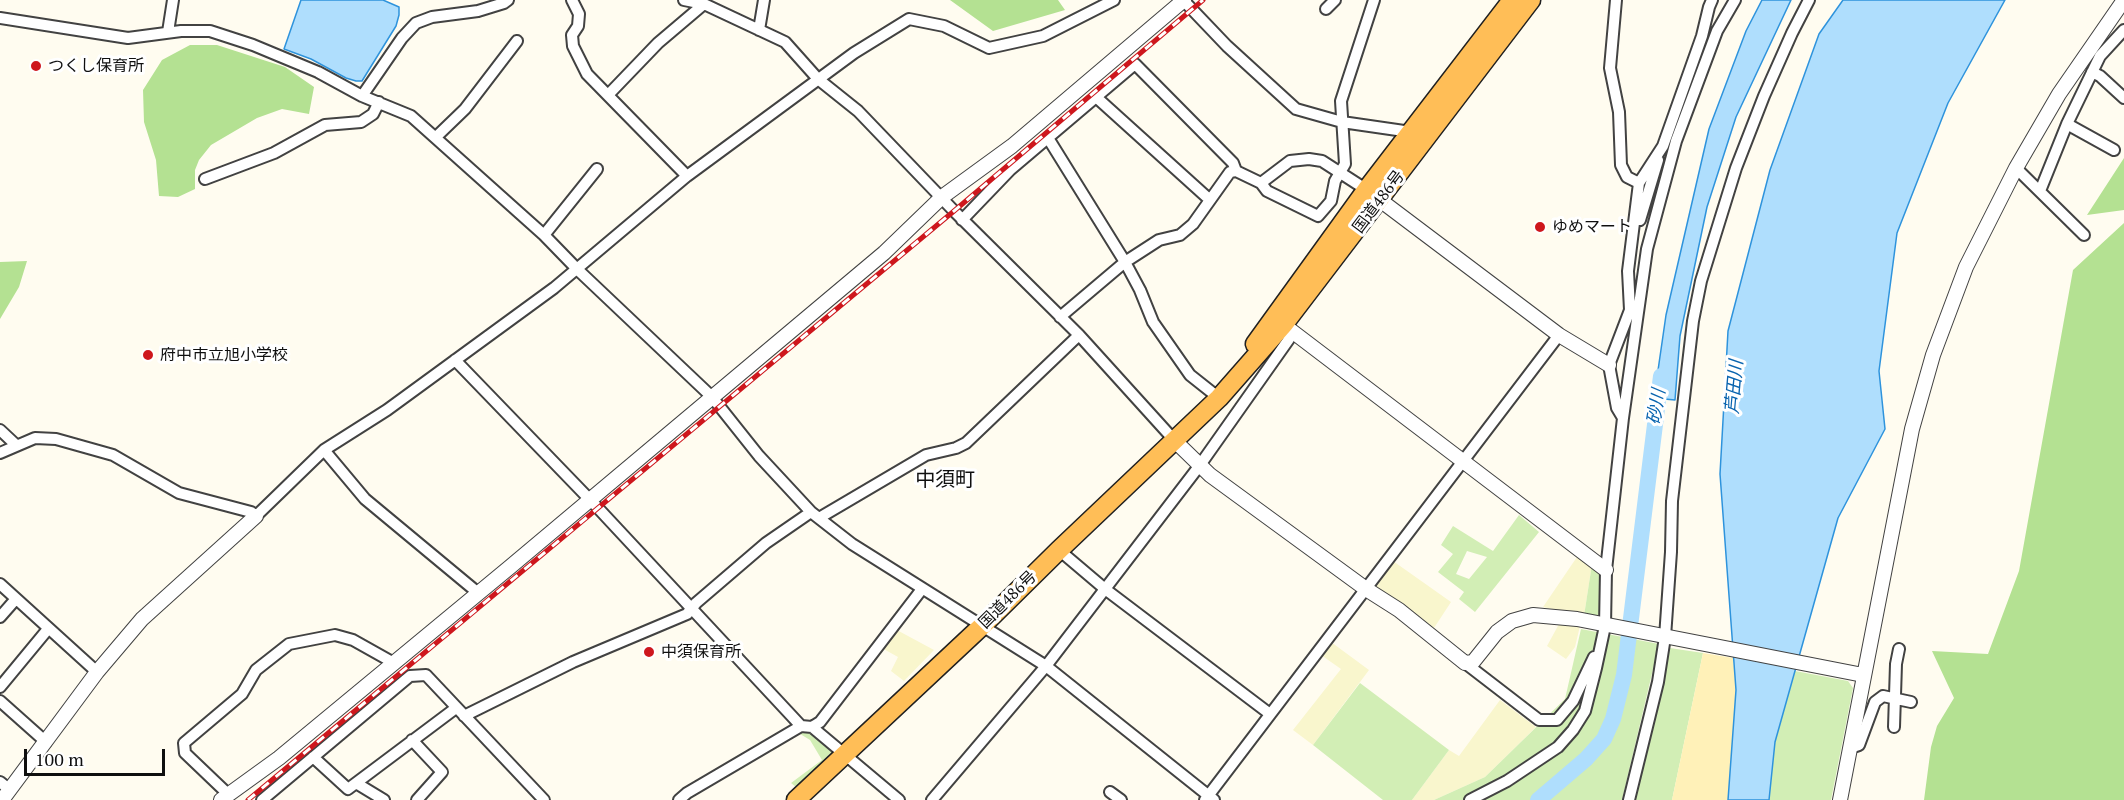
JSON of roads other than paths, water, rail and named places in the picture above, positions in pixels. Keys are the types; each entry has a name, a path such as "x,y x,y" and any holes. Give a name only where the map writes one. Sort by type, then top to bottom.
{"highway":[{"name":"国道486号","path":"1374,195 1411,132 1512,0"},
{"name":"国道486号","path":"796,800 983,625 1219,398 1374,195 1531,0"}],"street":[{"path":"168,32 173,0"},
{"path":"362,96 402,38 416,23 432,17 478,11 508,0"},
{"path":"572,0 579,14 578,26 572,35 573,46 587,74 687,176"},
{"path":"684,0 704,4 785,42 818,79 858,111 962,220 1079,335 1175,441 1210,475 1366,589 1399,610 1539,720 1557,720 1573,701 1609,627"},
{"path":"759,30 764,0"},
{"path":"4,790 46,742 97,672 142,619 256,516 324,450 387,410 578,270 687,176 854,53 909,19 944,26 989,48 1043,36 1102,4 1114,0"},
{"path":"394,663 353,640 335,635 289,644 256,670 242,694 184,743 185,753 225,798 279,758 394,663 477,592 590,500 884,253 942,197 1012,146 1184,0 1227,46 1296,109 1342,122 1411,132"},
{"path":"1326,9 1335,0"},
{"path":"1060,317 1125,262 1159,240 1180,235 1193,224 1230,172 1236,171 1261,183 1268,191 1318,216 1331,201 1335,181 1346,164 1341,101 1374,0"},
{"path":"1616,0 1610,68 1619,112 1621,165 1627,177 1639,183"},
{"path":"1628,271 1643,207 1702,36 1712,0"},
{"path":"1470,800 1507,781 1558,747 1573,730 1585,711 1609,627 1606,570 1634,309 1647,249 1676,141 1717,31 1735,0"},
{"path":"1629,800 1658,682 1666,637 1672,501 1693,321 1701,281 1736,168 1764,96 1809,0"},
{"path":"1840,800 1850,748 1859,675 1912,429 1933,355 1966,267 2016,168 2059,94 2124,0"},
{"path":"608,95 658,43 704,4"},
{"path":"0,18 128,38 168,32 210,31 253,45 318,72 362,96 411,116 544,235 712,398 759,456 815,515 852,544 1046,666 1209,798 1270,714 1559,335"},
{"path":"2040,191 2067,124 2100,56 2124,30"},
{"path":"436,137 465,110 517,41"},
{"path":"962,220 1010,170 1135,64 1233,163 1236,171"},
{"path":"2092,72 2100,76 2124,98"},
{"path":"1096,98 1210,200"},
{"path":"205,179 274,153 325,125 361,122 373,114 379,102"},
{"path":"2067,124 2114,150"},
{"path":"1048,138 1125,262 1153,322 1190,375 1219,398"},
{"path":"1623,418 1617,408 1609,365 1634,309 1628,271 1639,183 1663,146"},
{"path":"1261,183 1290,161 1309,159 1322,161 1374,195 1559,335 1609,365"},
{"path":"2016,168 2084,235"},
{"path":"544,235 597,169"},
{"path":"1279,320 1606,570"},
{"path":"932,800 1046,666 1200,465 1289,339 1279,320"},
{"path":"313,757 348,789 412,740 460,712 687,614 696,603 766,543 926,455 956,448 966,443 1079,335"},
{"path":"455,360 691,609 807,727 844,753 899,800"},
{"path":"0,430 16,445"},
{"path":"0,453 35,438 56,439 113,455 179,493 251,512 256,516"},
{"path":"324,450 365,499 477,592"},
{"path":"1059,550 1105,589 1270,714"},
{"path":"0,584 97,672"},
{"path":"679,800 687,793 820,722 922,589"},
{"path":"0,617 15,600"},
{"path":"1466,663 1473,662 1497,632 1512,621 1533,615 1577,619 1859,675"},
{"path":"0,687 48,629"},
{"path":"1894,727 1896,664 1899,649"},
{"path":"262,800 410,676 426,675 544,800"},
{"path":"1850,748 1859,745 1875,702 1883,696 1911,702"},
{"path":"0,701 46,742"},
{"path":"412,740 442,772 417,800"},
{"path":"356,783 384,800"},
{"path":"1110,792 1121,800"}],"water":[{"path":"301,0 383,0 399,7 396,26 362,81 346,78 311,59 284,49"},
{"path":"1762,0 1791,0 1736,117 1707,207 1680,336 1675,400 1654,398 1666,315 1709,129 1746,31"},
{"name":"芦田川","path":"1843,0 2005,0 1948,103 1897,233 1879,371 1885,429 1838,518 1775,742 1769,800 1728,800 1736,690 1720,474 1728,331 1770,170 1819,34"}],"waterway":[{"name":"砂川","path":"1538,800 1586,759 1604,739 1613,719 1624,675 1661,376"}],"railway":[{"path":"248,800 954,211 1203,0"}],"place":[{"name":"つくし保育所","path":"36,66"},
{"name":"ゆめマート","path":"1540,227"},
{"name":"府中市立旭小学校","path":"148,355"},
{"name":"中須保育所","path":"649,652"}],"district":[{"name":"中須町","path":"945,480"}]}
